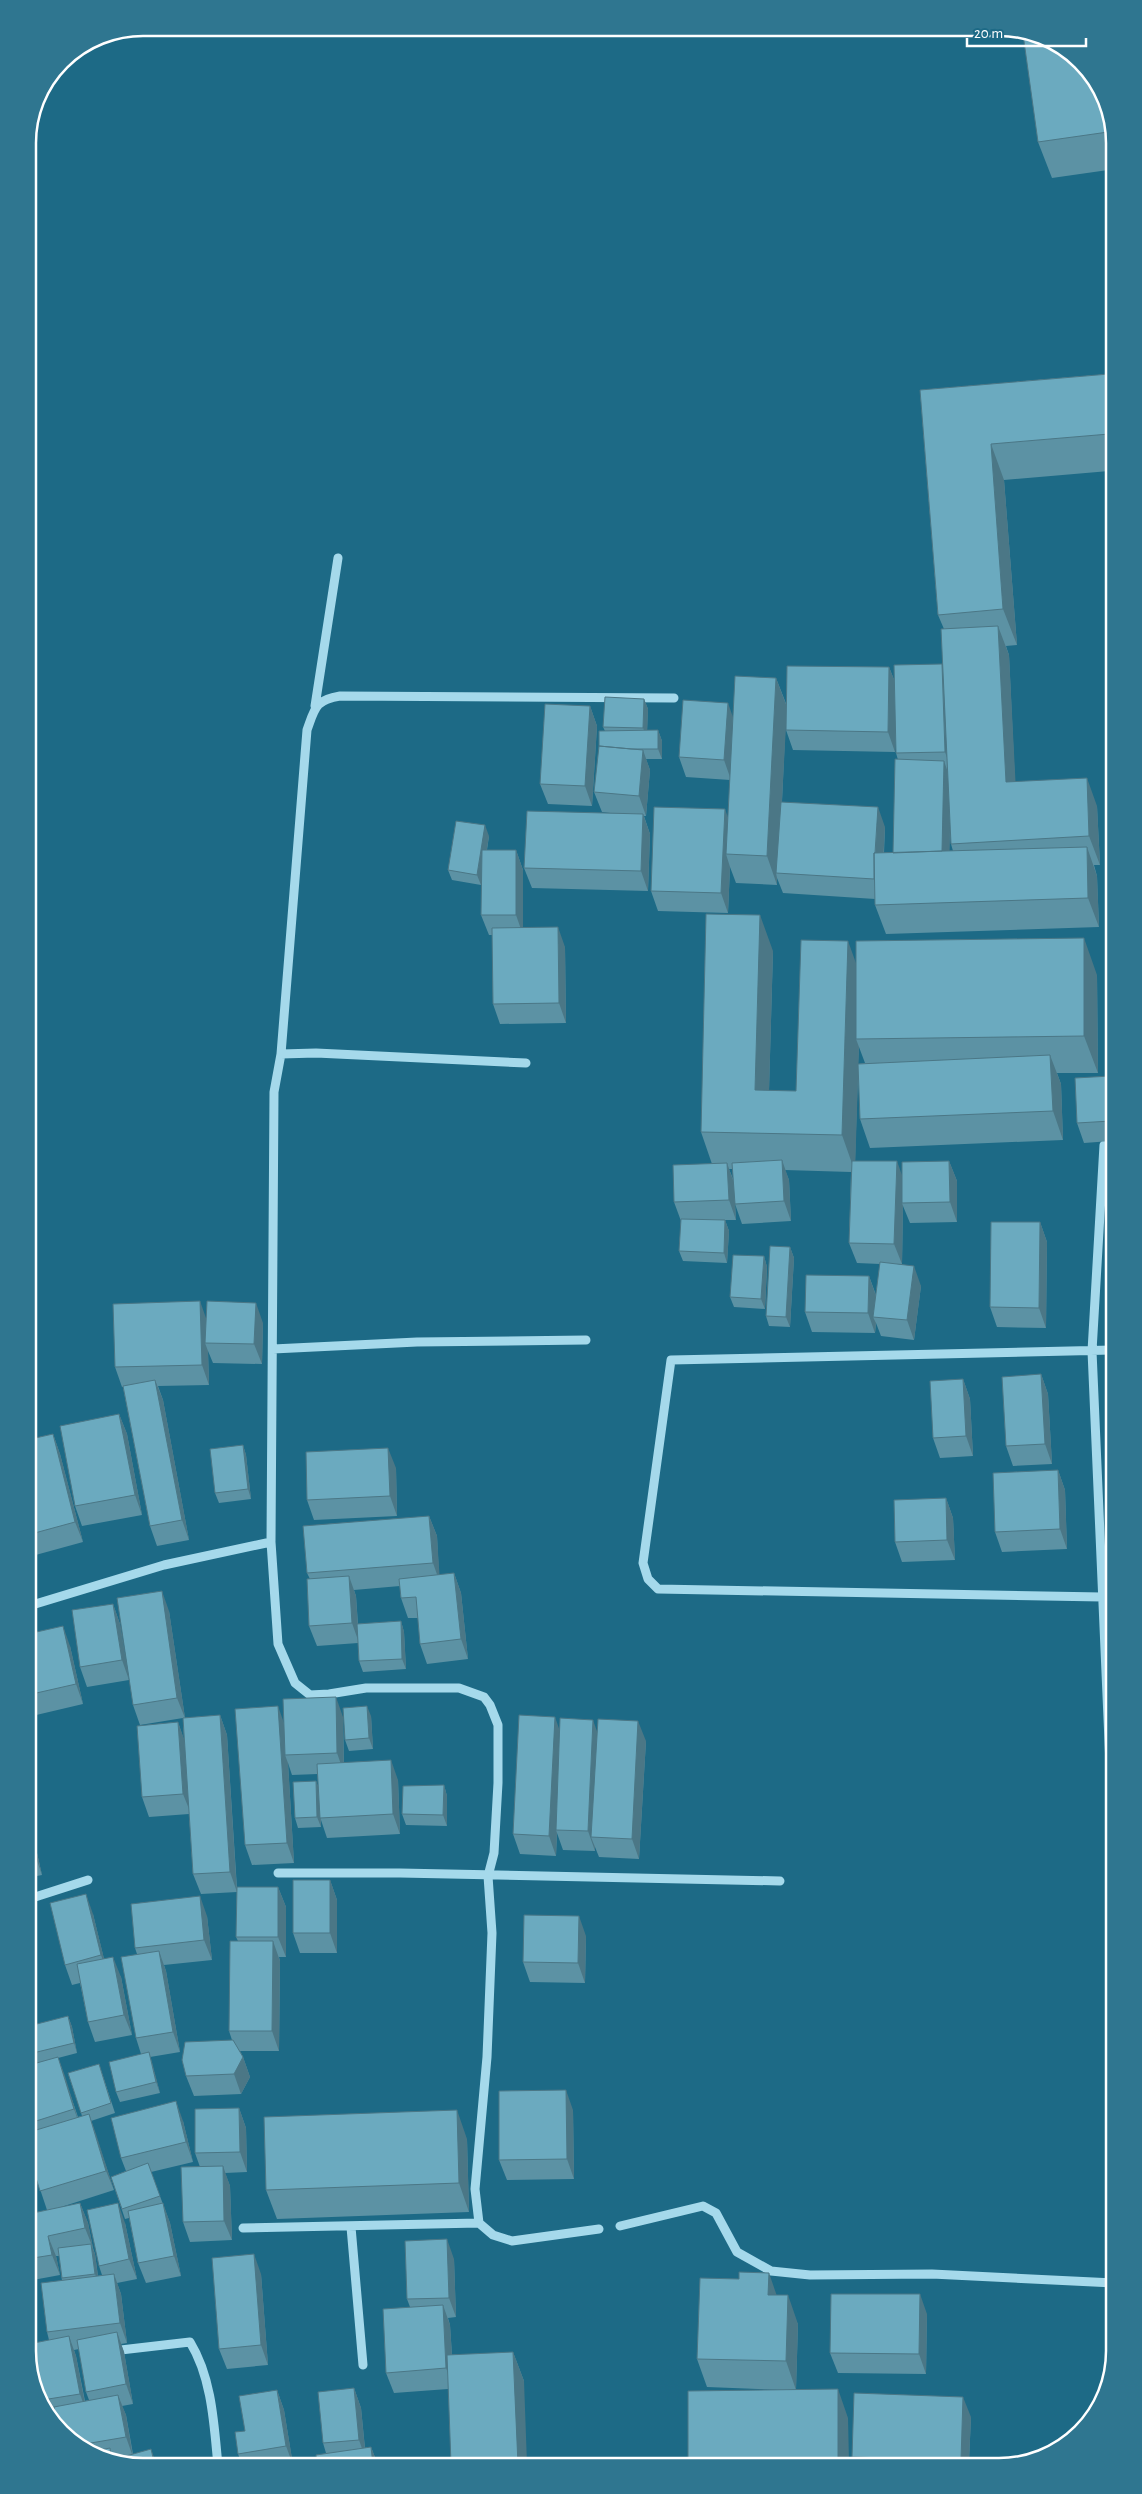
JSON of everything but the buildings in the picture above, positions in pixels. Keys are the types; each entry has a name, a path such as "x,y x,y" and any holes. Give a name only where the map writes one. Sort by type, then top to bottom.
{"street":[{"path":"338,558 315,706 307,730 281,1054 274,1092 271,1542 278,1644 294,1683 310,1695 366,1688 460,1688 484,1697 490,1705 498,1725 498,1783 494,1853 488,1876 492,1933 487,2058 475,2189 479,2223"},
{"path":"315,706 326,698 340,696 674,698"},
{"path":"281,1054 316,1053 526,1063"},
{"path":"1104,1145 1092,1352 1106,1683"},
{"path":"273,1349 417,1342 586,1340"},
{"path":"1102,1597 658,1589 648,1578 643,1563 671,1360 1106,1351"},
{"path":"36,1604 164,1565 271,1542"},
{"path":"278,1873 400,1873 780,1881"},
{"path":"36,1897 88,1880"},
{"path":"620,2226 703,2206 716,2213 737,2252 771,2271 810,2275 932,2274 1106,2283"},
{"path":"243,2228 479,2223 493,2235 512,2242 599,2229"},
{"path":"351,2227 363,2365"},
{"path":"106,2352 190,2342 199,2357 212,2410 217,2458"}]}
